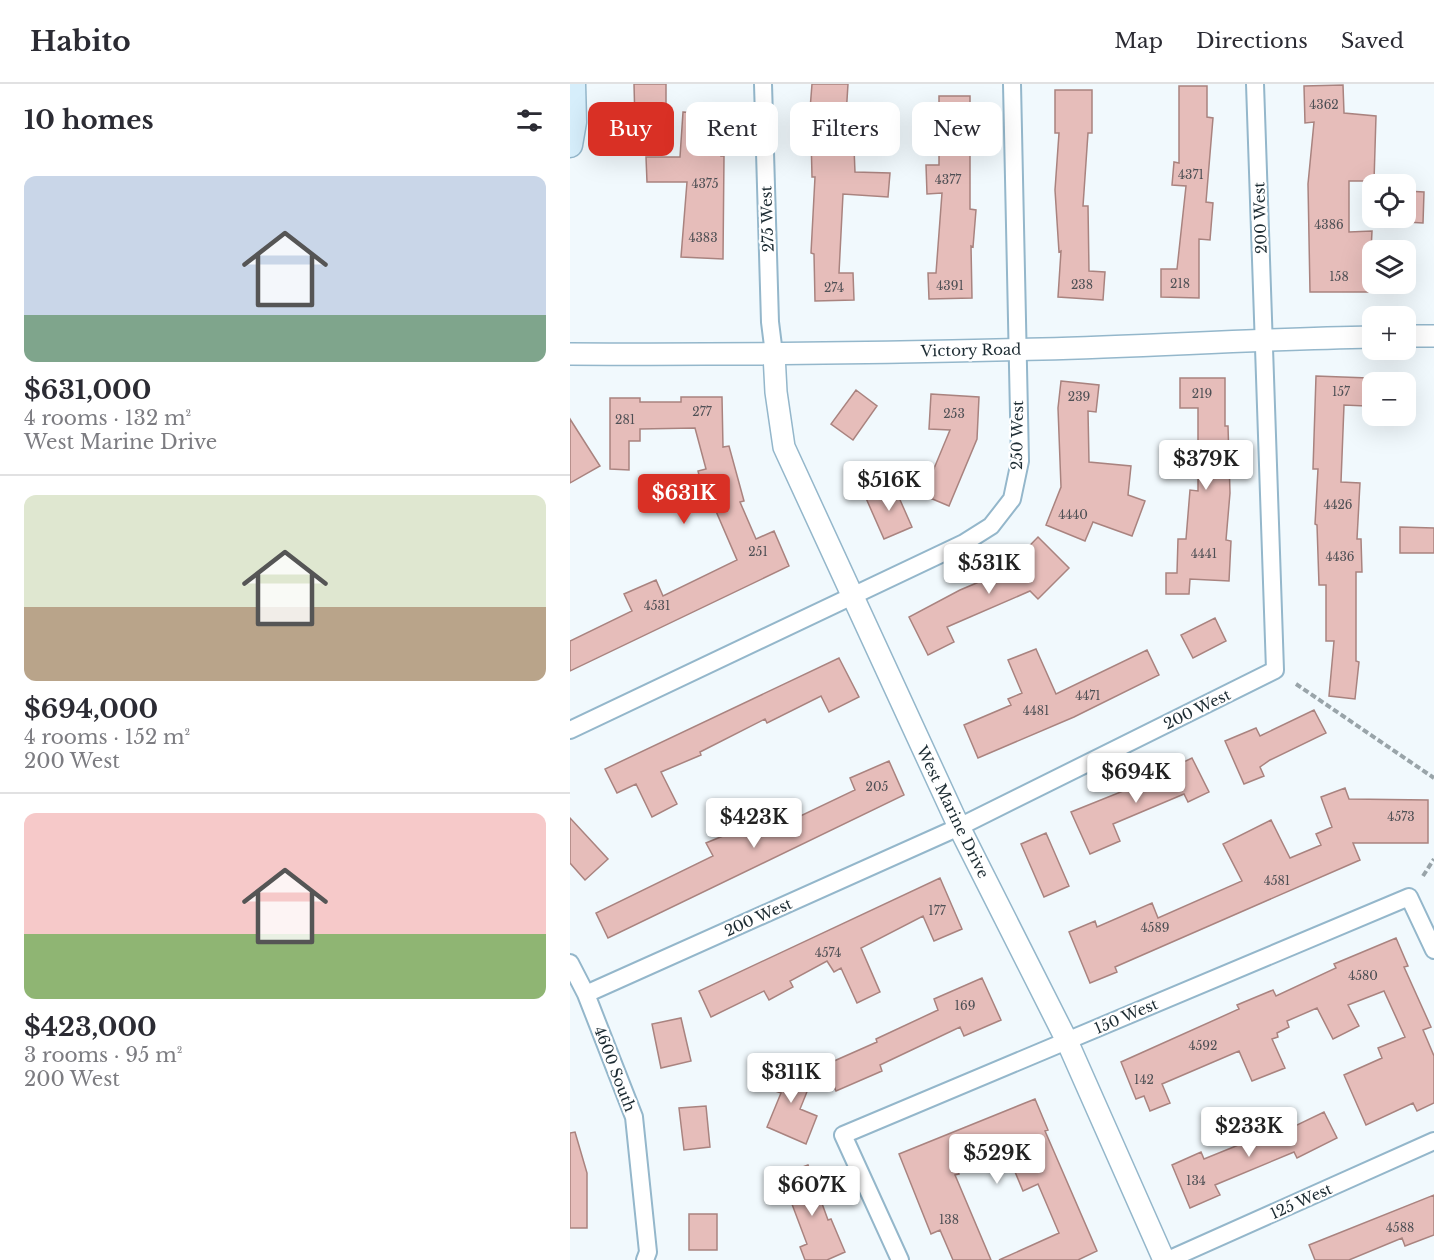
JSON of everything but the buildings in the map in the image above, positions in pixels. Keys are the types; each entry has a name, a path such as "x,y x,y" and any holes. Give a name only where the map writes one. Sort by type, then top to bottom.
{"main road":[{"path":"570,145 574,122 573,84"}],"street":[{"name":"275 West","path":"763,84 770,322 774,354"},
{"name":"250 West","path":"570,730 852,594 964,543 991,526 1012,499 1020,460 1012,84"},
{"name":"200 West","path":"586,994 959,827 1275,670 1255,84"},
{"path":"1416,336 1434,336"},
{"name":"Victory Road","path":"570,354 774,354 1016,349 1362,337"},
{"name":"West Marine Drive","path":"774,354 776,392 784,447 959,827 1067,1041 1166,1260"},
{"name":"150 West","path":"900,1260 843,1135 1409,897 1434,950"},
{"name":"4600 South","path":"570,963 586,994 634,1117 647,1256"},
{"name":"125 West","path":"1166,1260 1434,1141"}],"path":[{"path":"1296,684 1434,778"},
{"path":"1423,876 1434,859"}]}
